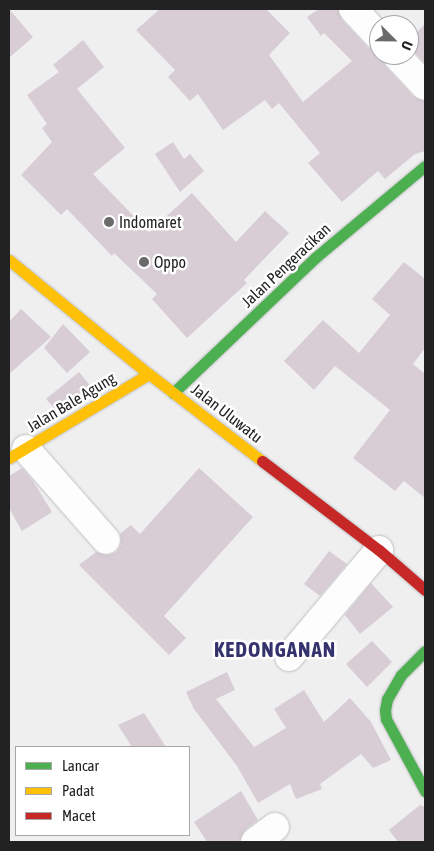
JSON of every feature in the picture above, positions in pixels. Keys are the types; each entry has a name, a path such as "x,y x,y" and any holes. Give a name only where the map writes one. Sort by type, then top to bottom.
{"street":[{"path":"353,9 369,26"},
{"path":"405,65 425,86"},
{"name":"Jalan Pengeracikan","path":"174,392 316,256 425,166"},
{"name":"Jalan Uluwatu","path":"9,260 149,374 379,550 425,590"},
{"name":"Jalan Bale Agung","path":"17,453 149,374"},
{"path":"17,453 106,540"},
{"path":"289,658 379,550"},
{"path":"425,651 401,675 388,699 385,710 386,719 425,791"}],"building":[{"path":"9,9 33,37 9,58"},
{"path":"160,9 266,9 290,33 269,55 303,102 352,61 324,33 321,36 307,17 319,9 338,9 342,20 369,48 369,65 385,65 414,97 425,101 425,151 415,154 385,179 378,171 342,202 308,163 320,153 279,103 272,109 265,100 223,130 198,94 190,101 168,77 175,70 136,30"},
{"path":"425,24 425,63 419,57 419,30"},
{"path":"83,40 104,67 77,89 125,148 93,174 149,232 192,193 236,242 265,211 289,233 244,280 247,283 187,338 152,299 157,294 114,253 112,256 67,209 61,215 21,175 52,142 42,128 47,124 27,95 59,72 53,65"},
{"path":"173,142 184,159 190,154 204,171 180,192 155,154"},
{"path":"404,262 425,279 425,348 413,364 425,374 425,498 404,481 395,491 353,458 390,410 335,366 314,390 284,361 323,320 359,353 390,315 372,299"},
{"path":"21,309 51,337 9,374 9,322"},
{"path":"63,324 90,352 67,373 44,348"},
{"path":"79,372 93,389 57,411 46,399"},
{"path":"22,468 33,481 52,512 22,531 9,508 9,476"},
{"path":"199,468 253,517 164,616 186,638 169,655 79,565 96,552 109,555 116,552 121,545 120,534 131,525 140,534"},
{"path":"329,551 347,564 320,596 304,584"},
{"path":"371,583 393,607 360,634 345,615"},
{"path":"372,641 392,662 367,687 346,664"},
{"path":"227,672 235,690 216,699 254,747 286,728 274,709 304,690 324,722 350,698 371,722 391,760 373,768 361,754 320,784 322,789 296,799 290,784 258,803 237,766 194,709 186,692"},
{"path":"144,713 165,746 131,746 118,725"},
{"path":"241,791 258,820 245,830 240,842 207,842 194,822"},
{"path":"420,805 425,807 425,842 398,842 389,830"}],"traffic: fast":[{"path":"173,393 316,257 425,166"},
{"path":"425,651 401,675 387,699 385,710 386,719 425,791"}],"traffic: slow":[{"path":"9,260 149,374 262,461"},
{"path":"9,458 149,374"}],"traffic: jam":[{"path":"262,461 379,550 425,590"}],"place":[{"name":"Indomaret","path":"109,222"},
{"name":"Oppo","path":"144,262"}],"district":[{"name":"KEDONGANAN","path":"275,649"}]}
